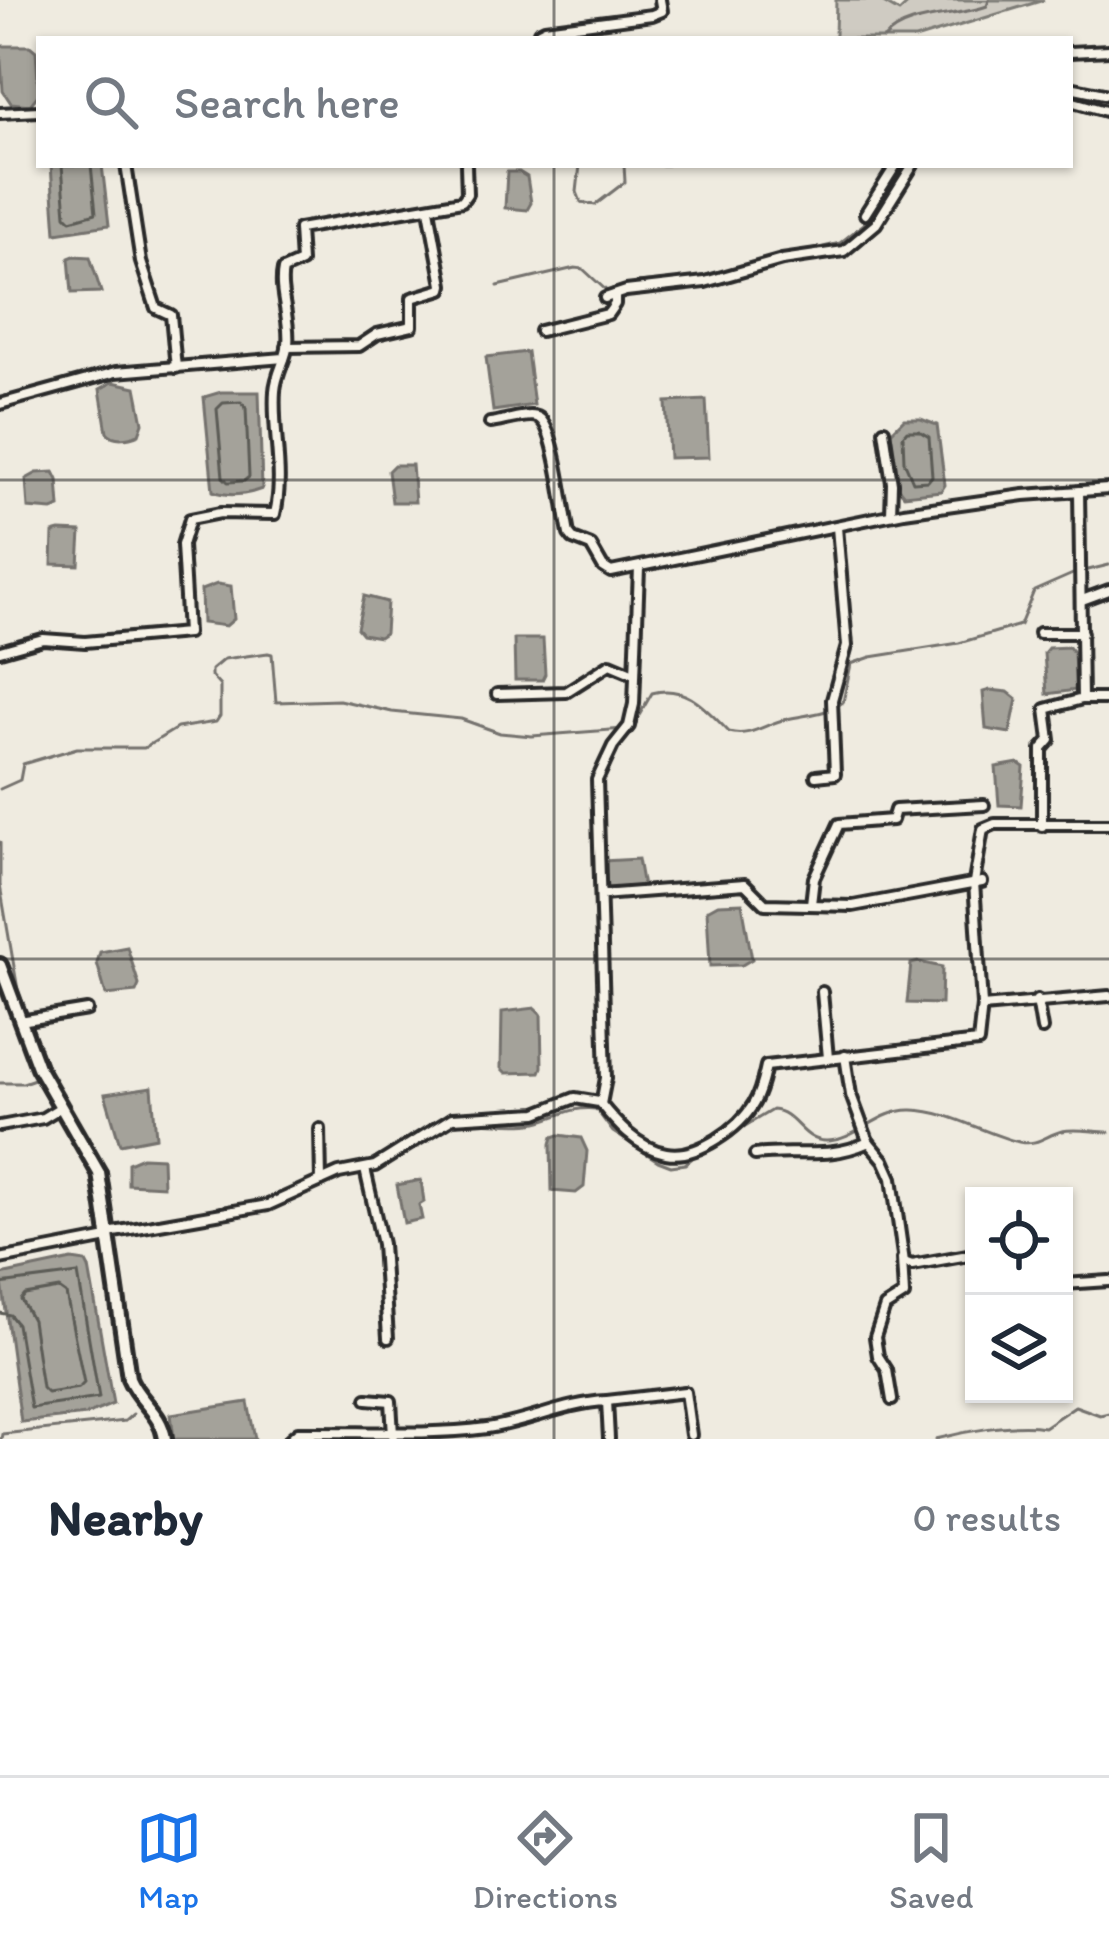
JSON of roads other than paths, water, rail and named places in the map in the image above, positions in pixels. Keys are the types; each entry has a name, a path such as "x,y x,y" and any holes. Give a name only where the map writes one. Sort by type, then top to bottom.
{"main road":[{"path":"0,965 2,982 24,1020 43,1070 99,1173 129,1378 134,1391 160,1419 165,1439"}],"street":[{"path":"538,36 545,29 652,14 662,11 660,0"},
{"path":"1073,52 1109,50"},
{"path":"1073,88 1109,95"},
{"path":"1073,102 1109,112"},
{"path":"0,113 36,111"},
{"path":"127,168 146,284 157,308 171,315 176,368"},
{"path":"0,652 43,639 85,643 187,633 182,545 190,519 220,513 275,514 280,460 275,395 285,353 287,299 280,275 301,262 300,226 429,209 465,199 466,168"},
{"path":"865,214 894,168"},
{"path":"540,331 608,314 615,304 610,297 705,282 782,260 844,251 867,236 911,168"},
{"path":"0,404 116,372 359,346 377,334 412,326 412,298 443,285 429,209"},
{"path":"490,423 540,418 553,448 571,537 592,546 609,572 891,514 1109,489"},
{"path":"884,430 891,514"},
{"path":"1078,491 1082,699"},
{"path":"816,776 835,774 832,700 847,646 837,527"},
{"path":"640,568 636,690 628,726 597,780 605,1078 601,1104 626,1133 664,1153 686,1152 713,1140 745,1116 755,1102 766,1066 978,1042 982,1007 978,883 983,829 995,824 1109,824"},
{"path":"1082,600 1109,590"},
{"path":"1039,633 1082,633"},
{"path":"497,694 566,692 610,664 635,675"},
{"path":"1042,826 1042,748 1050,740 1046,709 1082,699 1109,699"},
{"path":"811,904 814,878 839,824 892,820 895,810 984,805"},
{"path":"601,895 745,884 765,904 862,905 978,883"},
{"path":"822,992 828,1058"},
{"path":"982,1007 1109,996"},
{"path":"1037,1000 1042,1029"},
{"path":"24,1020 87,1010"},
{"path":"845,1056 850,1096 869,1142 892,1178 904,1295 885,1307 875,1337 892,1400"},
{"path":"0,1259 268,1204 321,1180 365,1169 452,1118 537,1113 575,1098 601,1104"},
{"path":"0,1126 43,1118 62,1106"},
{"path":"320,1129 321,1180"},
{"path":"755,1155 829,1156 869,1142"},
{"path":"365,1169 382,1244 388,1338"},
{"path":"902,1258 912,1265 965,1256"},
{"path":"1073,1283 1109,1281"},
{"path":"290,1439 298,1432 393,1435 497,1426 563,1406 685,1392 691,1435"},
{"path":"367,1399 392,1401 393,1435"},
{"path":"607,1401 609,1439"}],"water":[{"path":"0,46 30,46 36,51 36,98 30,105 11,103 3,91"},
{"path":"51,168 102,168 109,225 56,233"},
{"path":"507,172 527,177 531,203 527,210 505,208"},
{"path":"90,257 101,292 72,293 69,258"},
{"path":"527,352 534,405 493,411 486,357"},
{"path":"113,382 136,387 143,423 139,434 118,438 107,432 100,389"},
{"path":"259,392 262,489 237,494 213,491 204,397"},
{"path":"706,400 709,457 669,458 666,402"},
{"path":"904,419 937,425 945,485 941,491 904,495 899,489 892,466 891,432"},
{"path":"394,465 412,465 415,502 392,502 388,471"},
{"path":"54,472 60,507 28,508 26,479"},
{"path":"81,532 79,565 52,564 53,533"},
{"path":"217,584 231,586 234,619 226,626 202,623 201,590"},
{"path":"364,596 387,602 385,633 379,637 362,634 357,628"},
{"path":"514,639 543,639 542,680 515,680"},
{"path":"1069,647 1074,654 1076,690 1047,694 1044,653 1048,648"},
{"path":"983,692 1008,692 1017,699 1010,733 986,729"},
{"path":"1018,763 1024,767 1021,806 999,805 996,767"},
{"path":"638,859 643,887 604,888 603,861"},
{"path":"742,903 752,959 742,965 710,966 707,910 718,904"},
{"path":"127,947 139,985 136,992 106,995 97,963 100,952"},
{"path":"911,964 942,967 941,1004 907,1003"},
{"path":"535,1008 541,1014 540,1072 506,1073 501,1068 502,1012"},
{"path":"152,1087 156,1137 120,1144 105,1094"},
{"path":"559,1135 581,1138 587,1151 584,1187 576,1193 552,1191 551,1144"},
{"path":"142,1157 162,1158 163,1186 128,1184 128,1163"},
{"path":"421,1180 422,1219 404,1223 397,1185"},
{"path":"72,1260 86,1262 89,1268 113,1404 86,1415 21,1422 1,1275"},
{"path":"248,1402 255,1439 174,1439 171,1414"}],"waterway":[{"path":"887,36 918,20 987,6 989,0"},
{"path":"1073,97 1109,105"},
{"path":"580,168 577,192 581,202 595,205 625,182 624,168"},
{"path":"498,286 575,268 583,269 608,292 637,283 690,279 840,243 864,224 871,211"},
{"path":"1084,571 1109,565"},
{"path":"633,726 652,693 664,691 695,700 729,732 751,732 816,714 843,702 851,664 959,643 1020,625 1034,591 1075,573"},
{"path":"0,789 20,780 23,764 77,748 144,748 177,728 216,722 220,686 211,670 224,659 268,653 272,654 276,702 339,700 392,712 461,719 500,733 532,736 624,729"},
{"path":"0,842 0,885 18,990 49,1072"},
{"path":"0,1083 40,1077"},
{"path":"456,1124 527,1124 587,1108 596,1109 613,1132 671,1166 685,1164 701,1151"},
{"path":"715,1144 772,1110 787,1115 810,1136 826,1141 847,1136 889,1114 912,1110 940,1114 1026,1143 1067,1130 1109,1132"},
{"path":"114,1236 167,1228"},
{"path":"0,1252 81,1239"},
{"path":"936,1439 1005,1426 1044,1427 1075,1406 1100,1415 1109,1413"},
{"path":"1,1439 2,1434 125,1421 133,1414"}]}
